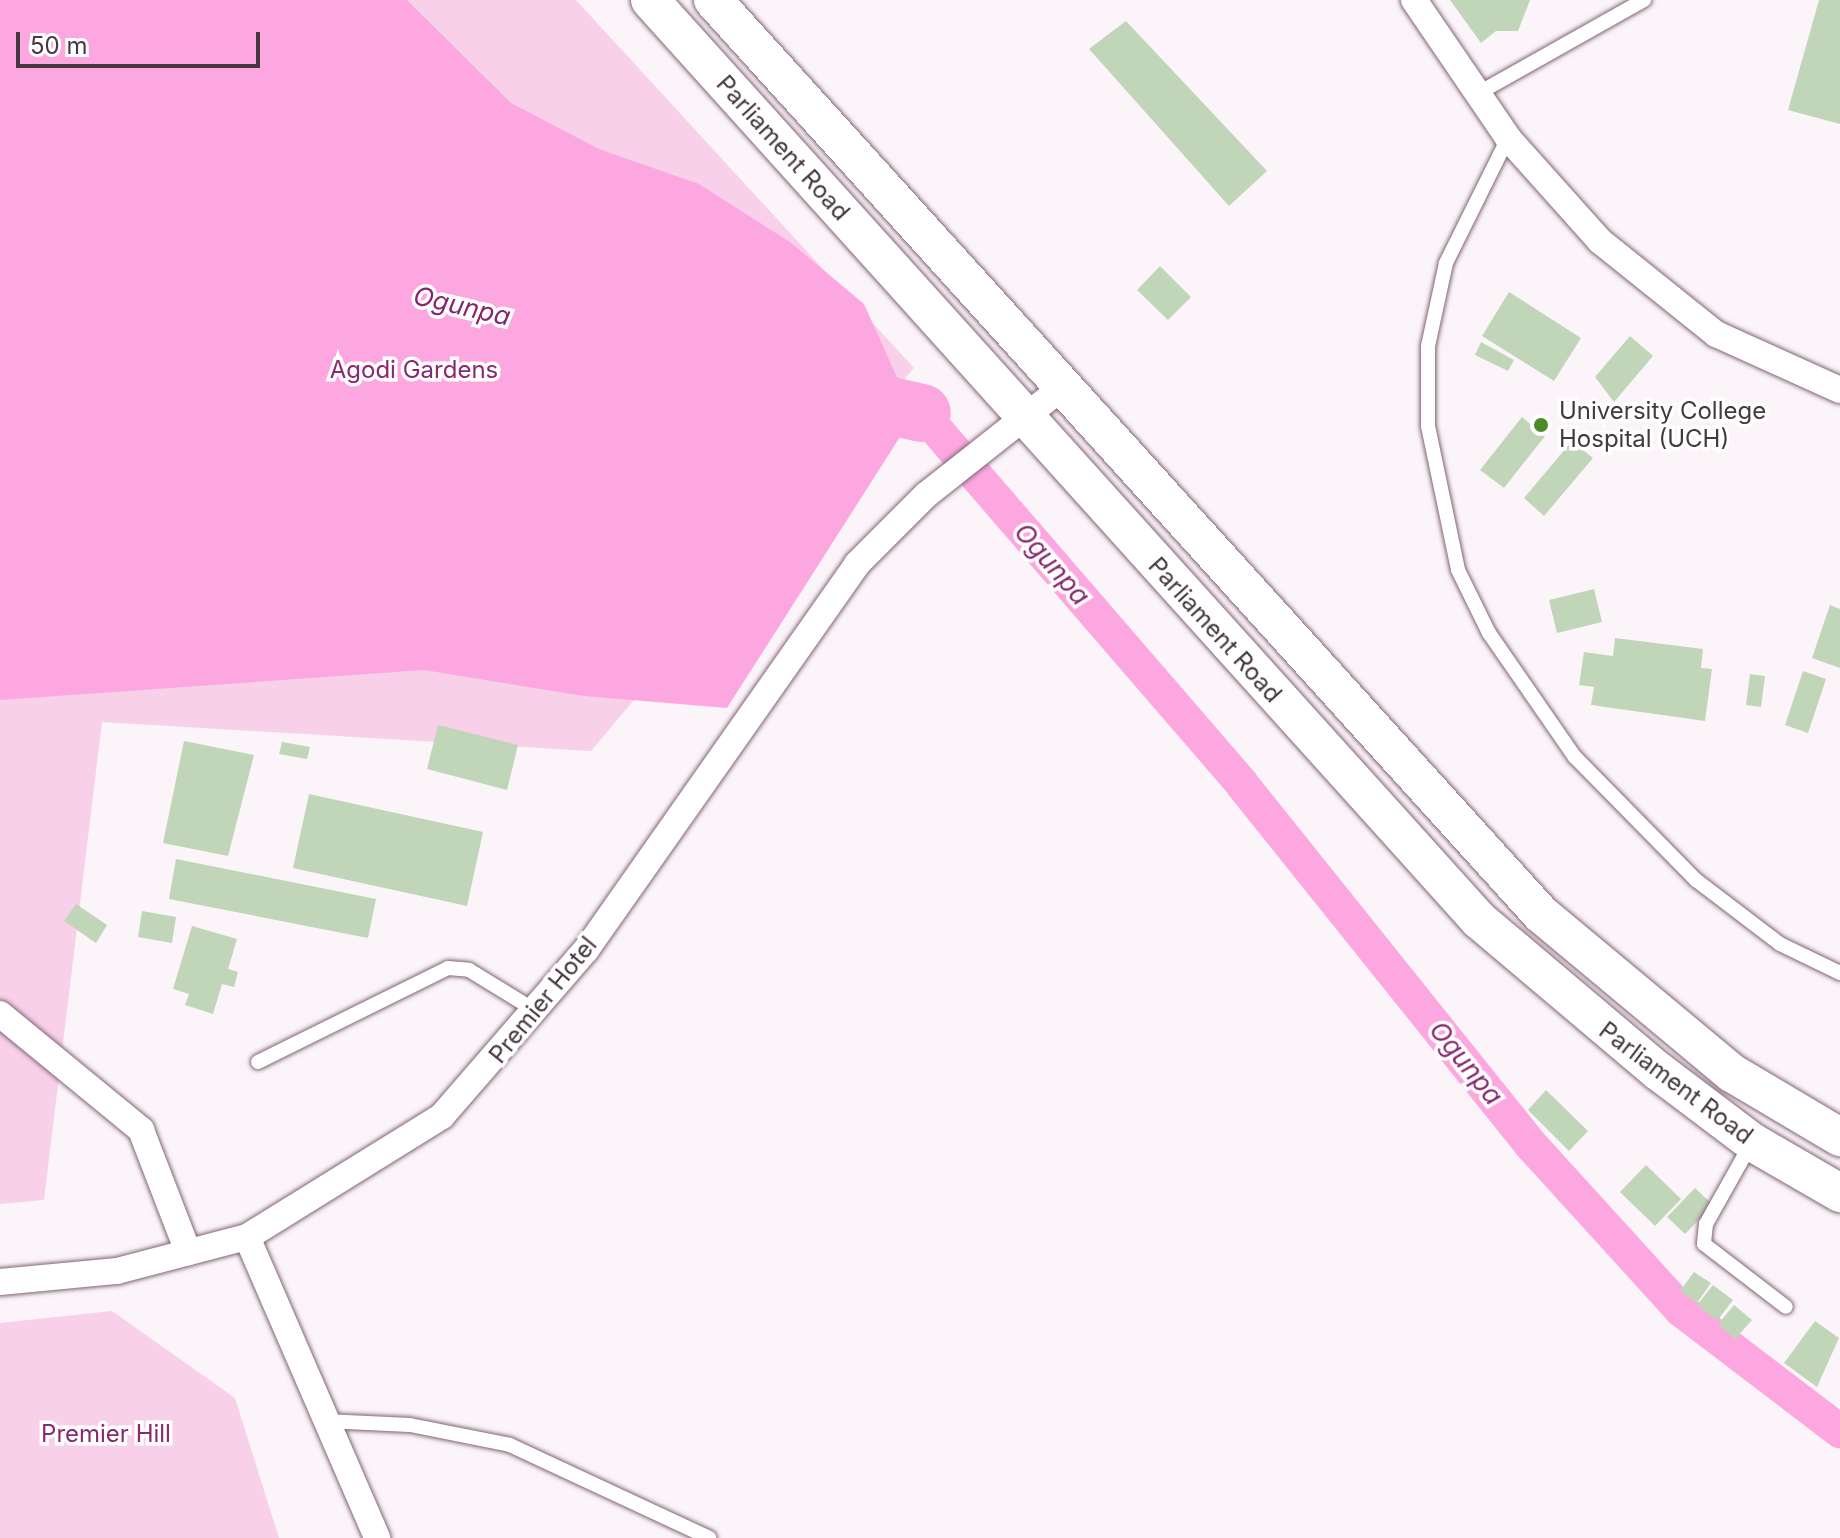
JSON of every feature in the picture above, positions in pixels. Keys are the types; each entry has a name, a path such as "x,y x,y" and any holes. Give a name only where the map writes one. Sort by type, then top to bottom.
{"main road":[{"name":"Parliament Road","path":"650,0 1479,920 1562,996 1752,1142 1840,1193"},
{"name":"Parliament Road","path":"713,0 1541,914 1732,1073 1840,1137"}],"street":[{"path":"1414,0 1508,138 1600,241 1716,334 1840,390"},
{"name":"Premier Hotel","path":"0,1282 117,1271 247,1237 442,1116 536,1011 793,646 857,564 926,495 1064,386"},
{"path":"0,1014 141,1130 188,1252"},
{"path":"247,1237 377,1538"}],"lane":[{"path":"1477,94 1644,0"},
{"path":"1508,138 1446,263 1428,346 1428,426 1458,570 1489,633 1575,757 1696,880 1780,944 1840,973"},
{"path":"258,1062 448,968 469,970 536,1011"},
{"path":"1752,1142 1706,1224 1704,1244 1786,1307"},
{"path":"325,1421 410,1425 510,1445 709,1538"}],"green space":[{"name":"Agodi Gardens","path":"0,0 576,0 914,368 591,751 102,722 44,1200 0,1204"},
{"name":"Premier Hill","path":"112,1311 235,1398 279,1538 0,1538 0,1323"}],"water":[{"name":"Agodi Gardens","path":"0,0 407,0 511,103 599,149 699,184 790,242 864,304 914,415 727,708 584,696 424,670 0,700"}],"building":[{"path":"1450,0 1530,0 1518,31 1496,31 1481,43"},
{"path":"1819,0 1840,0 1840,124 1788,110"},
{"path":"1126,21 1267,171 1229,206 1089,49"},
{"path":"1160,266 1191,297 1168,320 1137,290"},
{"path":"1509,292 1581,338 1554,381 1482,336"},
{"path":"1630,336 1653,356 1614,402 1595,377"},
{"path":"1481,342 1514,360 1508,371 1475,355"},
{"path":"1522,417 1545,436 1504,488 1480,470"},
{"path":"1572,441 1593,458 1544,516 1524,498"},
{"path":"1594,589 1602,622 1557,633 1549,600"},
{"path":"1830,605 1840,609 1840,668 1812,658"},
{"path":"1615,638 1703,649 1701,668 1712,669 1705,721 1591,705 1594,687 1579,685 1584,652 1613,656"},
{"path":"1803,671 1826,679 1808,733 1785,725"},
{"path":"1750,674 1765,676 1761,707 1746,705"},
{"path":"438,725 518,745 507,790 427,769"},
{"path":"184,741 254,755 228,856 163,843"},
{"path":"282,742 310,747 307,759 279,754"},
{"path":"309,794 483,832 467,906 293,868"},
{"path":"176,859 376,899 368,938 169,899"},
{"path":"76,904 107,925 96,943 64,921"},
{"path":"142,911 176,917 172,943 138,937"},
{"path":"192,926 237,939 228,969 238,972 234,987 222,984 213,1014 185,1005 189,994 173,989"},
{"path":"1546,1090 1588,1131 1569,1151 1528,1110"},
{"path":"1646,1165 1681,1199 1655,1226 1620,1192"},
{"path":"1695,1188 1713,1205 1685,1234 1667,1217"},
{"path":"1694,1272 1711,1283 1697,1303 1680,1291"},
{"path":"1713,1285 1733,1300 1717,1321 1697,1305"},
{"path":"1734,1305 1752,1320 1735,1339 1718,1324"},
{"path":"1815,1321 1839,1338 1817,1387 1784,1363"}],"waterway":[{"name":"Ogunpa","path":"834,393 922,413"},
{"name":"Ogunpa","path":"922,413 1241,783 1532,1146 1681,1310 1840,1431"}],"place":[{"name":"University College Hospital (UCH)","path":"1541,425"}]}
